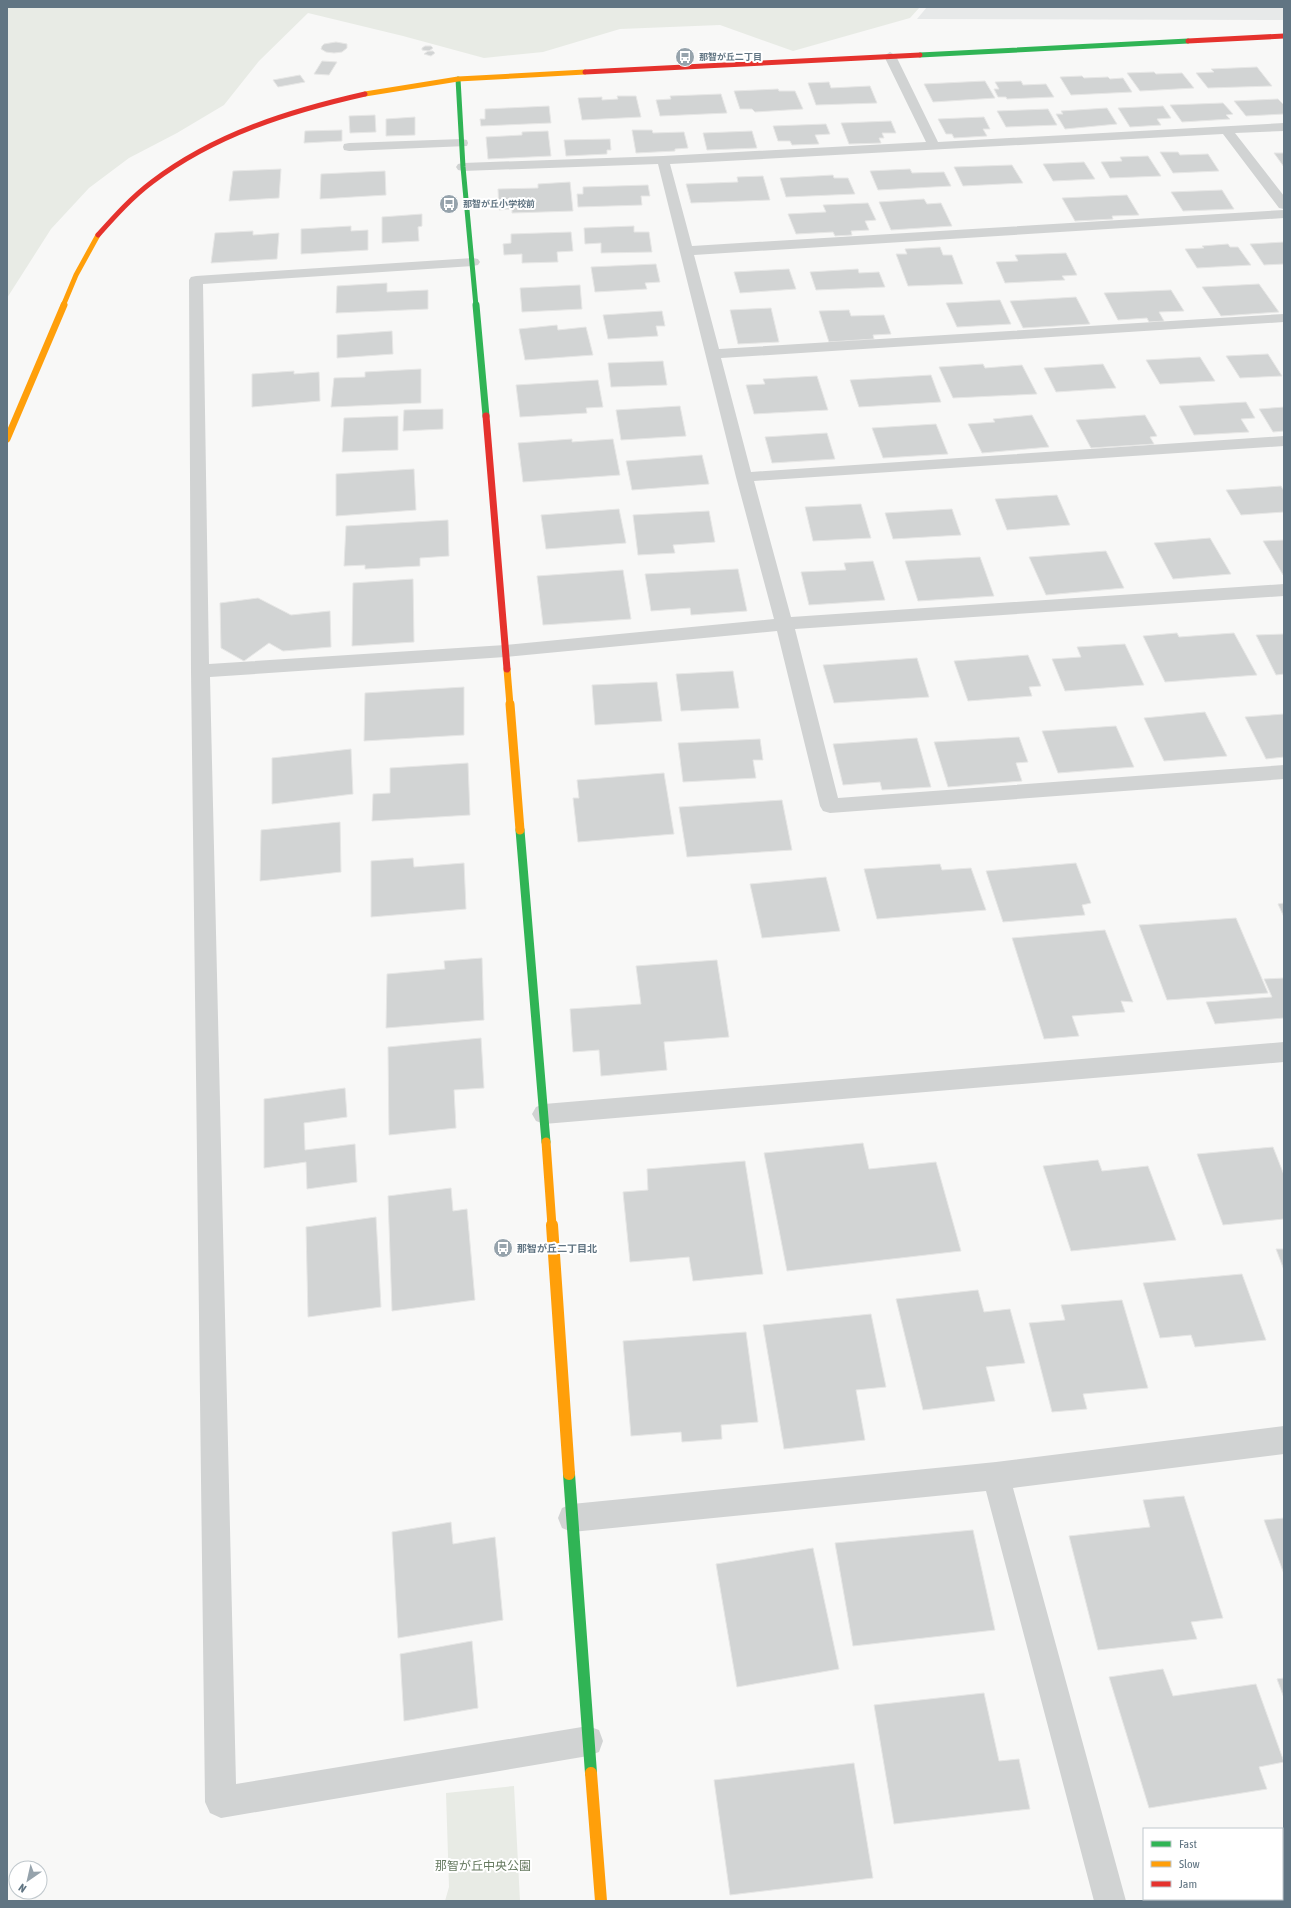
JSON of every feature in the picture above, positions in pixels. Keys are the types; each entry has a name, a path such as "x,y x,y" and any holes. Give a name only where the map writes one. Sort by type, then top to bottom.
{"street":[{"path":"7,439 79,267 99,234 130,200 159,176 196,154 236,134 285,115 351,96 458,79 1284,36"},
{"path":"890,56 934,146"},
{"path":"458,79 463,167 473,262 504,651 544,1114 588,1741 602,1901"},
{"path":"463,167 663,160 1284,127"},
{"path":"1226,130 1284,205"},
{"path":"349,147 462,143"},
{"path":"663,160 830,806 1283,773"},
{"path":"687,251 1284,214"},
{"path":"473,262 196,280 200,671 221,1802 588,1741"},
{"path":"713,354 1284,318"},
{"path":"744,478 1284,441"},
{"path":"200,671 504,651 784,624 1284,590"},
{"path":"544,1114 1284,1052"},
{"path":"572,1518 996,1476 1284,1440"},
{"path":"996,1476 1110,1901"}],"shaded area":[{"path":"927,7 1284,7 1284,20 917,19"}],"green space":[{"path":"7,7 920,7 910,18 793,51 720,25 620,29 543,52 484,58 403,36 308,13 259,61 224,105 177,133 129,158 89,188 51,229 7,298"},
{"name":"那智が丘中央公園","path":"514,1786 520,1901 445,1901 449,1887 446,1793"}],"building":[{"path":"336,42 347,44 347,48 342,52 334,53 326,52 321,49 324,44"},
{"path":"425,46 431,46 433,48 429,51 422,50"},
{"path":"428,51 433,51 435,53 431,56 424,54"},
{"path":"322,61 337,62 329,75 314,74"},
{"path":"1257,67 1272,86 1208,88 1196,73 1214,72 1211,69"},
{"path":"1154,72 1156,74 1182,73 1194,88 1140,91 1127,73"},
{"path":"300,75 305,82 278,87 273,80"},
{"path":"1082,76 1084,78 1123,78 1132,92 1071,95 1060,77"},
{"path":"985,81 995,98 933,102 924,84"},
{"path":"1021,81 1023,85 1046,84 1054,97 1007,99 1006,97 998,97 994,89 999,89 995,82"},
{"path":"829,82 831,88 870,86 877,103 816,105 808,83"},
{"path":"778,89 779,91 795,91 803,109 755,112 752,109 740,109 734,91"},
{"path":"721,94 727,113 660,116 656,100 671,99 670,96"},
{"path":"617,96 636,96 641,117 582,120 578,98 602,97 602,100 618,99"},
{"path":"1278,99 1284,105 1284,114 1246,116 1234,101"},
{"path":"1223,103 1233,114 1226,115 1230,119 1182,122 1170,105"},
{"path":"549,106 551,123 481,126 480,119 485,119 485,109"},
{"path":"1163,106 1171,118 1157,119 1161,125 1130,127 1118,108"},
{"path":"1107,108 1117,124 1065,129 1056,114 1063,114 1061,111"},
{"path":"1048,109 1057,125 1006,127 997,111"},
{"path":"375,115 376,132 350,133 349,116"},
{"path":"415,117 415,135 386,136 386,119"},
{"path":"984,117 990,129 983,129 987,136 954,138 952,134 946,134 938,119"},
{"path":"891,121 896,133 882,133 884,138 879,138 881,143 849,144 841,123"},
{"path":"826,124 830,134 815,135 819,144 792,145 790,141 778,141 773,126"},
{"path":"342,130 342,141 304,143 305,131"},
{"path":"632,130 652,130 653,133 684,132 688,148 675,149 675,151 636,153"},
{"path":"548,131 551,156 488,159 486,137 522,135 522,132"},
{"path":"752,131 757,148 707,150 703,133"},
{"path":"610,139 611,150 607,150 607,154 566,156 564,140"},
{"path":"1160,152 1178,152 1180,155 1208,154 1219,171 1173,173"},
{"path":"1274,153 1284,153 1284,167"},
{"path":"1148,156 1161,176 1110,178 1101,162 1122,161 1120,157"},
{"path":"1084,162 1095,179 1053,181 1043,164"},
{"path":"1012,165 1023,183 963,186 954,167"},
{"path":"281,169 279,198 229,201 233,171"},
{"path":"910,169 912,173 944,172 951,186 878,190 870,171"},
{"path":"385,171 386,195 320,199 321,174"},
{"path":"833,175 834,178 848,178 855,194 786,197 780,178"},
{"path":"763,176 770,200 691,203 686,184 738,182 737,177"},
{"path":"570,182 573,211 512,213 512,209 499,210 498,189 538,188 538,184"},
{"path":"648,185 650,196 641,196 642,205 578,207 577,194 583,194 583,187"},
{"path":"1222,190 1234,209 1183,211 1171,192"},
{"path":"1127,195 1139,215 1112,216 1113,219 1075,221 1062,198"},
{"path":"924,199 927,204 941,203 952,226 891,230 879,202"},
{"path":"868,203 876,220 865,221 869,230 851,231 852,235 835,236 833,232 796,234 788,214 826,212 823,205"},
{"path":"422,214 422,226 418,227 419,241 382,243 382,217"},
{"path":"351,226 351,231 368,230 368,250 301,254 301,229"},
{"path":"634,226 634,232 649,232 652,252 601,253 601,243 585,244 584,228"},
{"path":"253,231 253,235 279,233 277,259 211,263 215,233"},
{"path":"571,232 573,251 557,252 558,262 522,263 522,254 504,255 503,244 511,243 511,234"},
{"path":"1284,242 1284,264 1264,265 1250,244"},
{"path":"1228,244 1230,247 1238,247 1251,265 1197,268 1185,249 1204,248 1202,246"},
{"path":"940,247 943,255 952,255 963,284 908,286 896,254 907,254 905,249"},
{"path":"1066,253 1077,275 1062,276 1065,280 1005,283 996,262 1018,261 1015,255"},
{"path":"656,264 660,282 645,283 647,289 595,292 591,267"},
{"path":"789,269 796,289 740,293 734,272"},
{"path":"858,269 859,273 879,272 885,287 816,290 810,272"},
{"path":"387,283 387,292 428,290 428,309 336,313 337,286"},
{"path":"1259,284 1279,312 1221,316 1202,287"},
{"path":"580,285 582,309 522,312 520,288"},
{"path":"1171,290 1184,311 1159,312 1164,321 1149,322 1147,318 1118,320 1104,293"},
{"path":"1076,297 1090,324 1023,328 1010,301"},
{"path":"1000,300 1011,324 957,327 946,303"},
{"path":"771,308 779,342 738,344 730,310"},
{"path":"849,310 851,316 884,315 891,334 873,335 874,339 829,342 819,311"},
{"path":"662,311 665,326 656,326 658,336 608,339 603,315"},
{"path":"557,325 558,330 586,327 593,355 525,360 519,329"},
{"path":"392,331 393,354 337,358 337,335"},
{"path":"1268,354 1282,376 1240,378 1226,356"},
{"path":"1200,357 1215,381 1160,384 1146,360"},
{"path":"663,361 667,385 611,387 608,363"},
{"path":"983,364 985,368 1022,365 1037,394 953,398 939,367"},
{"path":"1103,364 1116,388 1056,392 1044,368"},
{"path":"421,369 421,403 331,407 334,378 365,377 365,372"},
{"path":"294,371 294,374 319,372 320,401 252,407 252,374"},
{"path":"931,375 941,402 859,407 850,380"},
{"path":"817,376 828,410 754,414 746,385 765,384 763,379"},
{"path":"598,380 603,407 586,408 587,413 520,417 516,385"},
{"path":"1246,402 1255,418 1241,419 1249,432 1194,435 1179,406"},
{"path":"680,406 686,436 621,440 616,410"},
{"path":"1284,407 1284,431 1273,432 1259,409"},
{"path":"443,409 443,429 403,431 404,410"},
{"path":"1032,415 1049,447 982,453 968,424 995,422 993,419"},
{"path":"1145,415 1157,436 1150,437 1154,444 1091,448 1076,420"},
{"path":"398,416 398,450 342,452 344,418"},
{"path":"936,424 948,454 883,458 872,428"},
{"path":"827,433 835,459 772,463 765,437"},
{"path":"572,439 572,442 613,439 620,475 523,482 518,443"},
{"path":"702,455 709,484 632,490 626,461"},
{"path":"414,469 416,510 336,516 336,474"},
{"path":"1281,486 1284,491 1284,512 1241,515 1226,490"},
{"path":"1057,495 1070,525 1007,530 995,499"},
{"path":"861,504 871,538 813,541 805,507"},
{"path":"619,509 626,543 546,549 541,515"},
{"path":"952,509 961,535 893,539 885,513"},
{"path":"709,511 715,542 673,545 675,553 638,555 633,515"},
{"path":"448,520 449,556 420,558 420,566 365,569 365,565 344,566 346,526"},
{"path":"1210,538 1231,574 1173,579 1154,543"},
{"path":"1284,540 1284,575 1283,575 1263,541"},
{"path":"1106,551 1124,588 1046,595 1029,557"},
{"path":"980,557 994,596 918,601 905,561"},
{"path":"873,561 885,600 809,605 801,572 846,570 844,563"},
{"path":"738,569 747,611 691,615 690,608 651,611 645,574"},
{"path":"623,570 631,619 543,625 537,576"},
{"path":"413,579 414,642 352,646 353,583"},
{"path":"258,598 291,615 330,611 331,647 283,651 269,643 244,661 221,648 220,603"},
{"path":"1177,633 1179,637 1234,633 1257,675 1165,682 1143,636"},
{"path":"1284,634 1284,674 1276,675 1256,635"},
{"path":"1125,644 1144,685 1065,691 1052,659 1081,657 1077,647"},
{"path":"1028,655 1041,686 1029,687 1032,696 968,701 954,661"},
{"path":"917,658 929,697 834,703 823,665"},
{"path":"733,671 739,708 681,711 676,674"},
{"path":"657,682 662,721 595,725 592,685"},
{"path":"464,687 464,735 364,741 365,693"},
{"path":"1205,712 1227,756 1164,761 1144,718"},
{"path":"1284,714 1284,757 1266,759 1245,717"},
{"path":"1116,726 1134,767 1058,773 1042,731"},
{"path":"1019,737 1028,762 1016,763 1022,781 948,787 934,742"},
{"path":"917,738 931,787 882,790 880,782 843,785 833,744"},
{"path":"760,739 763,760 753,760 756,778 683,782 678,743"},
{"path":"351,749 353,794 272,804 272,758"},
{"path":"468,763 470,815 372,821 373,794 390,793 390,768"},
{"path":"664,773 674,834 578,842 573,798 579,798 577,780"},
{"path":"782,800 792,850 687,857 679,807"},
{"path":"340,822 341,872 260,881 261,830"},
{"path":"413,858 414,867 464,863 466,909 371,917 371,861"},
{"path":"1076,863 1091,903 1082,905 1085,915 1003,922 986,871"},
{"path":"940,864 942,870 971,868 986,910 877,919 864,869"},
{"path":"826,877 840,931 762,938 750,884"},
{"path":"1284,903 1284,917 1278,904"},
{"path":"1236,918 1268,993 1167,1000 1139,925"},
{"path":"1105,930 1133,1002 1121,1001 1125,1012 1072,1016 1079,1036 1044,1039 1012,938"},
{"path":"482,958 484,1020 386,1028 387,974 445,969 444,961"},
{"path":"717,960 729,1037 664,1042 667,1070 601,1076 599,1050 573,1052 570,1009 641,1004 636,966"},
{"path":"1284,978 1284,1018 1215,1024 1206,1002 1272,997 1264,979"},
{"path":"481,1038 484,1088 454,1090 456,1128 389,1135 388,1047"},
{"path":"345,1088 347,1117 304,1123 305,1150 355,1144 357,1182 307,1189 306,1162 264,1168 264,1099"},
{"path":"863,1143 869,1169 936,1162 961,1251 787,1271 764,1153"},
{"path":"1273,1147 1284,1175 1284,1219 1223,1225 1197,1154"},
{"path":"1098,1160 1102,1171 1148,1166 1176,1240 1071,1251 1043,1166"},
{"path":"745,1161 763,1274 693,1281 689,1257 630,1262 623,1192 648,1190 647,1169"},
{"path":"451,1188 453,1211 467,1209 475,1300 392,1311 388,1196"},
{"path":"376,1217 381,1307 308,1317 306,1227"},
{"path":"1276,1249 1284,1249 1284,1270"},
{"path":"1242,1274 1266,1340 1195,1347 1191,1335 1160,1338 1143,1283"},
{"path":"978,1290 984,1312 1010,1309 1025,1363 986,1367 995,1401 923,1410 896,1299"},
{"path":"1122,1300 1148,1388 1083,1394 1087,1409 1052,1412 1029,1323 1065,1320 1061,1305"},
{"path":"871,1314 886,1387 856,1390 865,1440 784,1449 763,1325"},
{"path":"746,1332 758,1422 721,1425 722,1439 682,1442 681,1432 631,1436 623,1341"},
{"path":"1184,1496 1223,1618 1191,1622 1197,1639 1098,1650 1069,1536 1150,1527 1143,1500"},
{"path":"1284,1518 1284,1574 1264,1520"},
{"path":"451,1522 453,1544 495,1537 503,1620 398,1638 392,1532"},
{"path":"973,1530 995,1630 853,1646 835,1543"},
{"path":"813,1548 839,1669 737,1687 716,1564"},
{"path":"472,1641 478,1708 404,1721 400,1654"},
{"path":"1163,1669 1173,1696 1256,1684 1284,1762 1259,1767 1267,1789 1149,1808 1109,1677"},
{"path":"1284,1678 1284,1698 1277,1679"},
{"path":"984,1693 999,1761 1019,1759 1030,1809 894,1824 874,1705"},
{"path":"854,1763 873,1878 730,1895 714,1780"}],"traffic: fast":[{"path":"920,55 1188,41"},
{"path":"458,79 463,167 486,416"},
{"path":"520,830 546,1142"},
{"path":"569,1474 591,1773"}],"traffic: slow":[{"path":"365,94 458,79 585,72"},
{"path":"7,439 76,275 98,235"},
{"path":"507,669 520,830"},
{"path":"546,1142 569,1474"},
{"path":"591,1773 601,1901"}],"traffic: jam":[{"path":"1188,41 1284,36"},
{"path":"585,72 920,55"},
{"path":"98,235 123,207 152,182 184,160 219,141 255,125 292,112 365,94"},
{"path":"486,416 507,669"}],"place":[{"name":"那智が丘二丁目","path":"685,57"},
{"name":"那智が丘小学校前","path":"449,204"},
{"name":"那智が丘二丁目北","path":"503,1248"}]}
